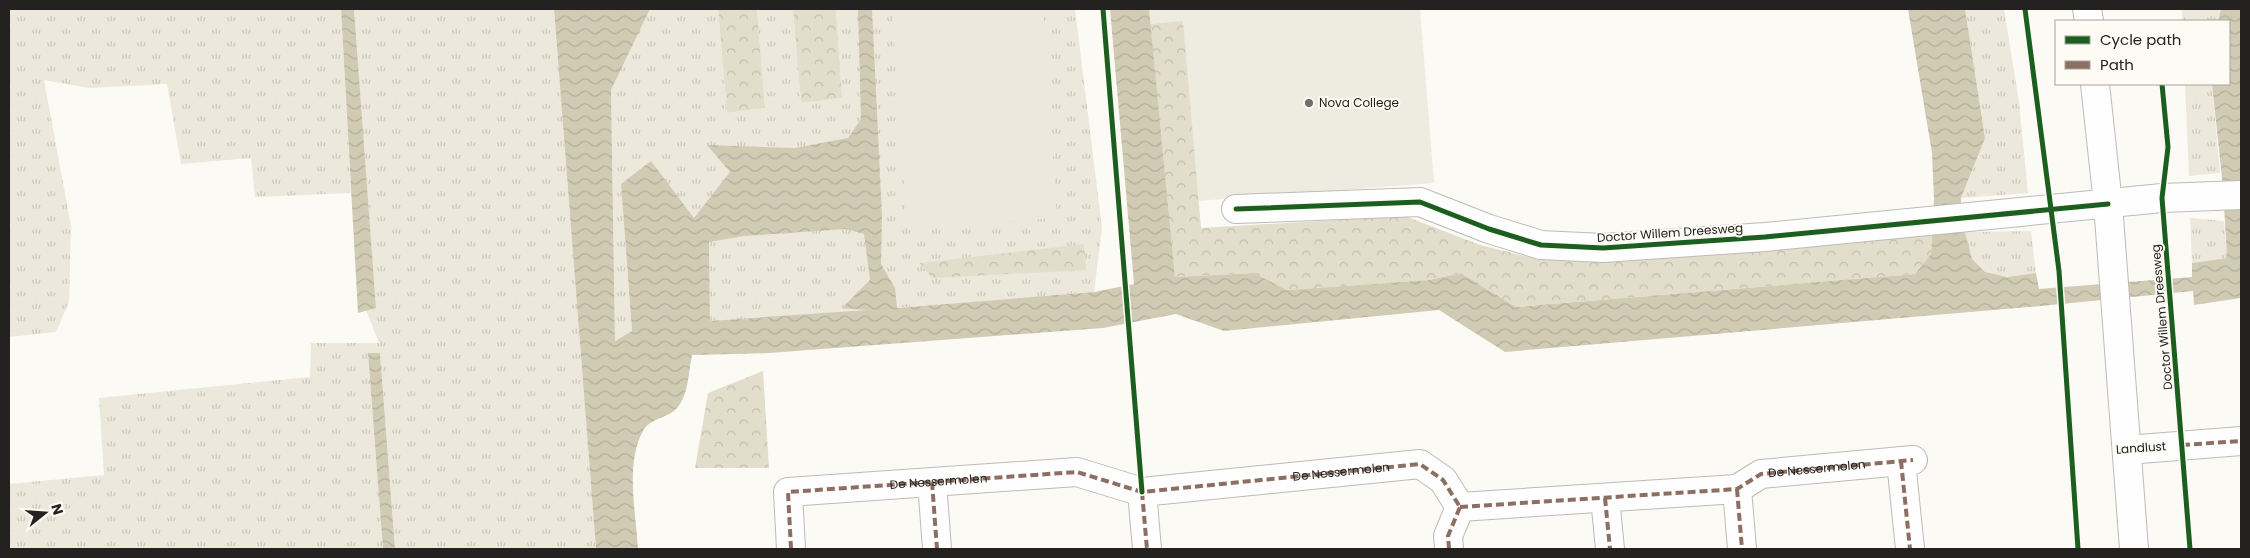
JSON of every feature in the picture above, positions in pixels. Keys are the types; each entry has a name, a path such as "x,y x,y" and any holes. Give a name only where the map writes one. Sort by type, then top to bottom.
{"street":[{"path":"2095,85 2108,204 2134,549"},
{"name":"Doctor Willem Dreesweg","path":"1236,209 1420,202 1489,229 1541,245 1602,248 1971,218 2108,204 2241,195"},
{"name":"Landlust","path":"2127,450 2241,441"},
{"name":"De Nessermolen","path":"791,549 788,492 1077,472 1142,492 1420,464 1443,480 1460,507 1737,489 1761,474 1907,461 1910,549"},
{"path":"932,482 937,549"},
{"path":"1737,489 1742,549"},
{"path":"1142,492 1147,549"},
{"path":"1605,498 1610,549"},
{"path":"1449,549 1448,536 1460,507"}],"shaded area":[{"name":"Nova College","path":"1149,9 1420,9 1434,183 1197,201 1183,22 1150,24"}],"green space":[{"path":"9,9 341,9 351,193 255,197 251,158 181,164 167,84 89,88 44,80 71,226 69,302 56,332 9,337"},
{"path":"354,9 554,9 596,549 395,549 380,353 368,354 383,549 9,549 9,484 104,475 99,398 310,377 311,343 379,343 366,310 376,308"},
{"path":"650,9 718,9 727,113 765,108 757,9 793,9 801,103 842,98 836,9 1075,9 1102,228 1094,292 759,319 710,321 709,241 621,184 632,331 615,341 611,90"},
{"path":"718,9 757,9 765,108 727,113"},
{"path":"793,9 836,9 842,98 801,103"},
{"path":"892,9 1043,9 1057,218 907,229"},
{"path":"1965,9 2004,9 2019,102 2028,193 1961,198 1985,137"},
{"path":"2182,9 2221,9 2218,20 2182,20"},
{"path":"1183,21 1201,228 1405,216 1480,245 1529,257 1601,260 1932,235 1931,254 1915,274 1516,307 1461,273 1429,280 1287,290 1254,273 1175,277 1150,24"},
{"path":"2185,85 2212,85 2220,173 2189,176"},
{"path":"2190,218 2224,221 2227,258 2192,263"},
{"path":"2031,231 2036,273 2010,276 1992,275 1977,267 1972,259 1965,232"},
{"path":"1084,244 1086,270 932,278 920,263"},
{"path":"763,371 769,468 695,468 708,393"}],"water":[{"path":"341,9 354,9 376,308 358,313"},
{"path":"554,9 650,9 611,90 615,341 632,331 621,184 651,161 694,218 730,172 707,145 795,148 848,138 861,119 858,9 872,9 882,216 881,264 895,288 897,308 1094,292 1134,284 1110,9 1149,9 1175,277 1254,273 1287,290 1429,280 1461,273 1516,307 1915,274 1931,254 1934,199 1932,153 1908,9 1965,9 1985,138 1961,198 1962,221 1972,259 1985,272 2007,277 2036,273 2039,289 2192,277 2192,263 2227,258 2223,187 2212,85 2230,85 2230,20 2218,20 2221,9 2241,9 2241,298 2194,305 2193,291 2041,306 1505,352 1439,310 1224,331 1176,314 1103,328 769,353 692,355 687,384 680,405 671,413 653,421 646,427 634,458 633,488 638,549 596,549","holes":["846,229 864,234 870,280 842,308 867,310 710,321 709,242 744,236"]},
{"path":"368,353 380,353 395,549 383,549"}],"marked path":[{"path":"2182,445 2241,441"},
{"path":"1460,507 1737,489 1761,474 1913,460"},
{"path":"1901,461 1910,549"},
{"path":"791,549 788,492 1077,472 1142,492 1420,464 1443,480 1460,507"},
{"path":"932,482 937,549"},
{"path":"1737,489 1742,549"},
{"path":"1142,492 1147,549"},
{"path":"1605,498 1610,549"},
{"path":"1449,549 1448,536 1460,507"}],"cycle path":[{"path":"1103,9 1142,492"},
{"path":"2025,9 2059,271 2078,549"},
{"path":"2162,85 2168,147 2162,198 2190,549"},
{"path":"1236,209 1420,202 1489,229 1541,245 1603,248 1765,237 2108,204"}],"place":[{"name":"Nova College","path":"1309,103"}]}
